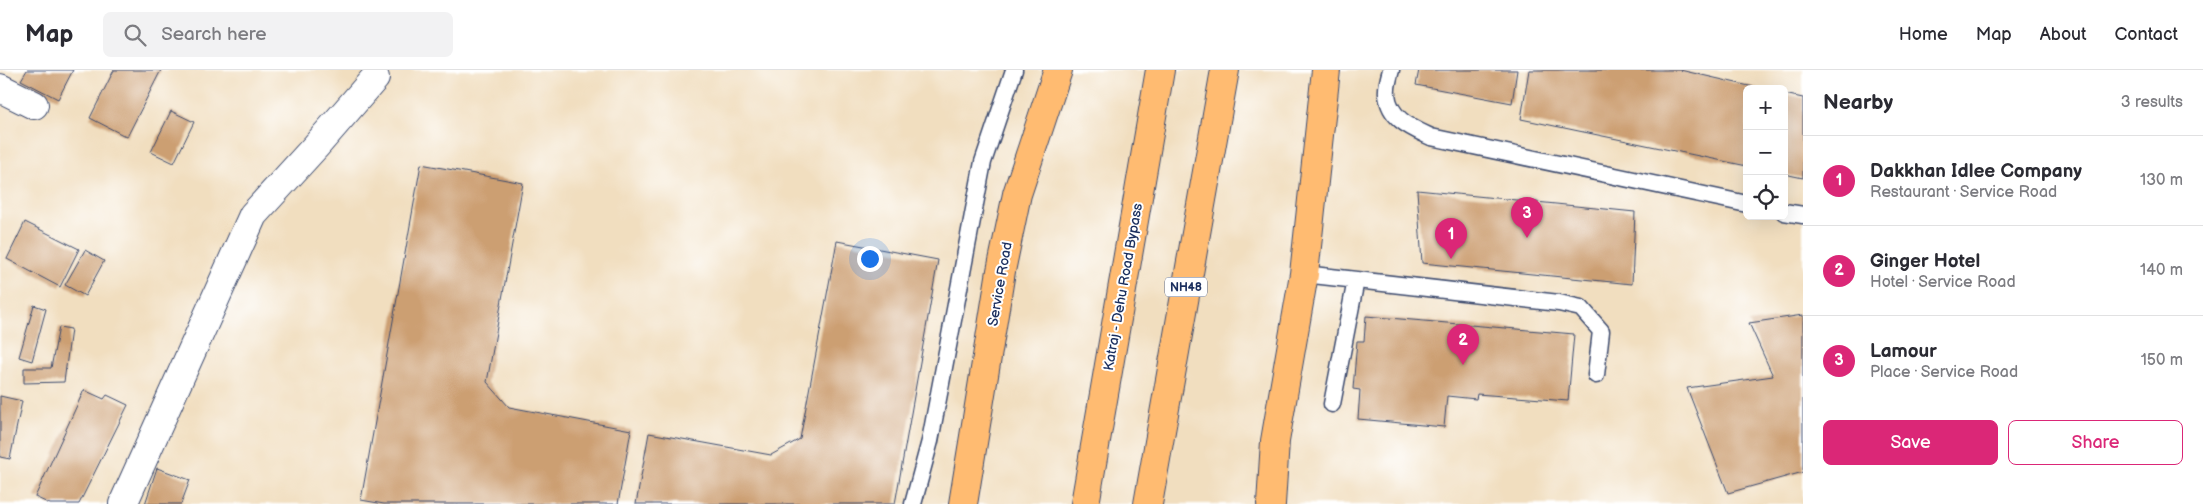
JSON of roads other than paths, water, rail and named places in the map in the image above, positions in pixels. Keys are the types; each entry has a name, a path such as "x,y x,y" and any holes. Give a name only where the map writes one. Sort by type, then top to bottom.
{"main road":[{"name":"Service Road","path":"963,504 1001,272 1017,194 1058,70"},
{"name":"Katraj - Dehu Road Bypass","path":"1085,504 1160,70"},
{"name":"NH48","path":"1148,504 1225,70"},
{"path":"1271,504 1276,441 1304,274 1326,70"}],"street":[{"path":"122,504 253,215 375,78"},
{"path":"0,88 34,105"}],"lane":[{"path":"914,504 930,441 984,162 1014,70"},
{"path":"1391,70 1387,94 1392,112 1407,126 1431,137 1743,203"},
{"path":"1788,213 1803,216"},
{"path":"1304,274 1559,303 1581,308 1600,331 1596,375"},
{"path":"1332,404 1356,280"}],"place":[{"name":"Lamour","path":"1527,238"},
{"name":"Dakkhan Idlee Company","path":"1451,259"},
{"name":"Ginger Hotel","path":"1463,365"}]}
